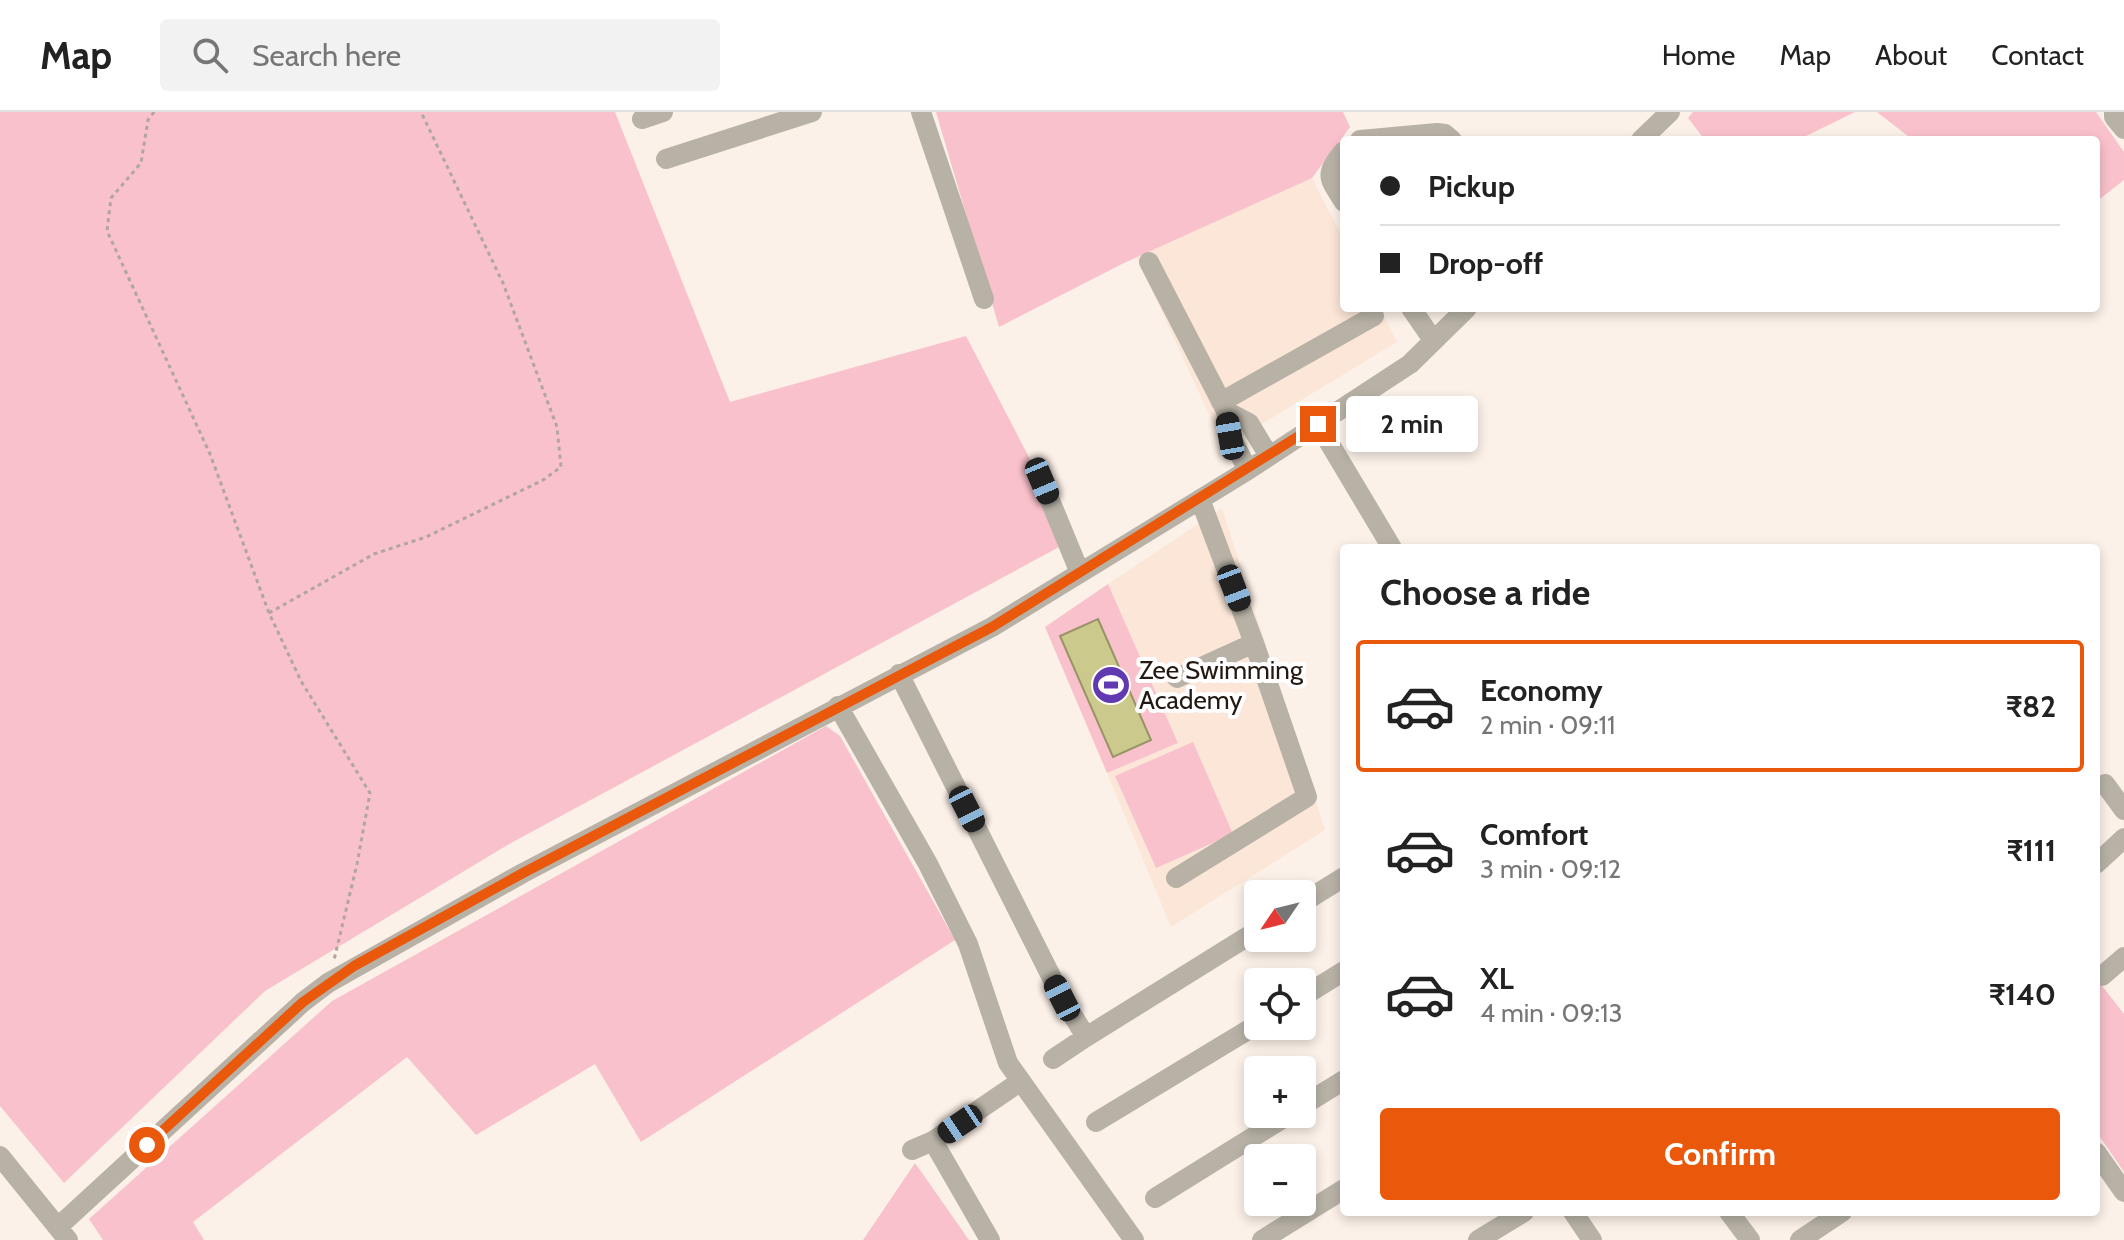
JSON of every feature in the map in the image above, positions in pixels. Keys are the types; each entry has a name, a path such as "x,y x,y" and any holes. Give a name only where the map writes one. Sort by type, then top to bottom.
{"street":[{"path":"642,119 663,112"},
{"path":"666,159 812,112"},
{"path":"921,112 984,299"},
{"path":"1645,136 1670,112"},
{"path":"2114,112 2114,117 2124,129"},
{"path":"1404,136 1437,133 1447,136"},
{"path":"1340,156 1330,168 1329,176 1340,195"},
{"path":"1149,262 1223,406 1230,436 1248,470"},
{"path":"1418,312 1433,340"},
{"path":"0,1156 63,1233 303,1002 328,983 523,873 992,627 1248,470 1410,364 1463,312"},
{"path":"1223,406 1374,316"},
{"path":"1223,406 1249,423 1269,456"},
{"path":"1318,424 1390,544"},
{"path":"1042,481 1080,573"},
{"path":"1176,878 1307,797 1200,499"},
{"path":"1177,678 1254,643"},
{"path":"899,674 1055,984 1086,1037"},
{"path":"838,706 928,864 968,944 1008,1063 1134,1240"},
{"path":"2105,784 2124,810"},
{"path":"2100,860 2124,838"},
{"path":"1316,894 1340,879"},
{"path":"1053,1059 1244,939"},
{"path":"2102,976 2124,957"},
{"path":"1316,988 1340,973"},
{"path":"1096,1122 1244,1032"},
{"path":"912,1150 933,1141 1021,1081"},
{"path":"1316,1097 1340,1082"},
{"path":"1155,1198 1268,1128"},
{"path":"933,1141 990,1240"},
{"path":"2100,1158 2124,1192"},
{"path":"1262,1240 1340,1191"},
{"path":"1478,1240 1517,1216"},
{"path":"1576,1216 1592,1240"},
{"path":"1732,1216 1750,1240"},
{"path":"1800,1240 1836,1216"}],"path":[{"path":"154,112 148,120 141,163 111,198 107,231 210,454 269,613 301,681 370,793 357,864 328,983"},
{"path":"269,613 374,554 426,537 543,480 561,467 557,427 503,283 421,112"}],"shaded area":[{"path":"0,112 615,112 730,402 966,336 1072,540 511,843 265,991 64,1183 0,1106"},
{"path":"936,112 1343,112 1350,127 1340,136 1340,140 1312,178 1124,263 999,327"},
{"path":"1343,112 1350,127 1340,136 1340,140 1312,178 1340,232 1340,312 1382,312 1397,342 1224,447 1137,258"},
{"path":"1693,112 1855,112 1806,136 1702,136 1688,118"},
{"path":"1877,112 2096,112 2124,152 2124,180 2100,199 2100,136 1908,136"},
{"path":"1222,508 1325,830 1171,927 1107,773 1178,743 1108,584"},
{"name":"Zee Swimming Academy","path":"1108,584 1178,743 1107,773 1045,627"},
{"path":"1098,619 1151,740 1113,757 1060,636"},
{"path":"826,726 840,736 955,940 641,1142 595,1064 476,1135 407,1057 193,1222 204,1240 103,1240 89,1219 332,1001"},
{"path":"1193,742 1233,834 1156,868 1115,776"},
{"path":"2100,983 2124,1014 2124,1172 2100,1137"},
{"path":"915,1163 969,1240 863,1240"}],"place":[{"name":"Zee Swimming Academy","path":"1111,685"}],"route":[{"path":"147,1145 303,1002 354,966 523,873 992,627 1318,424"}]}
